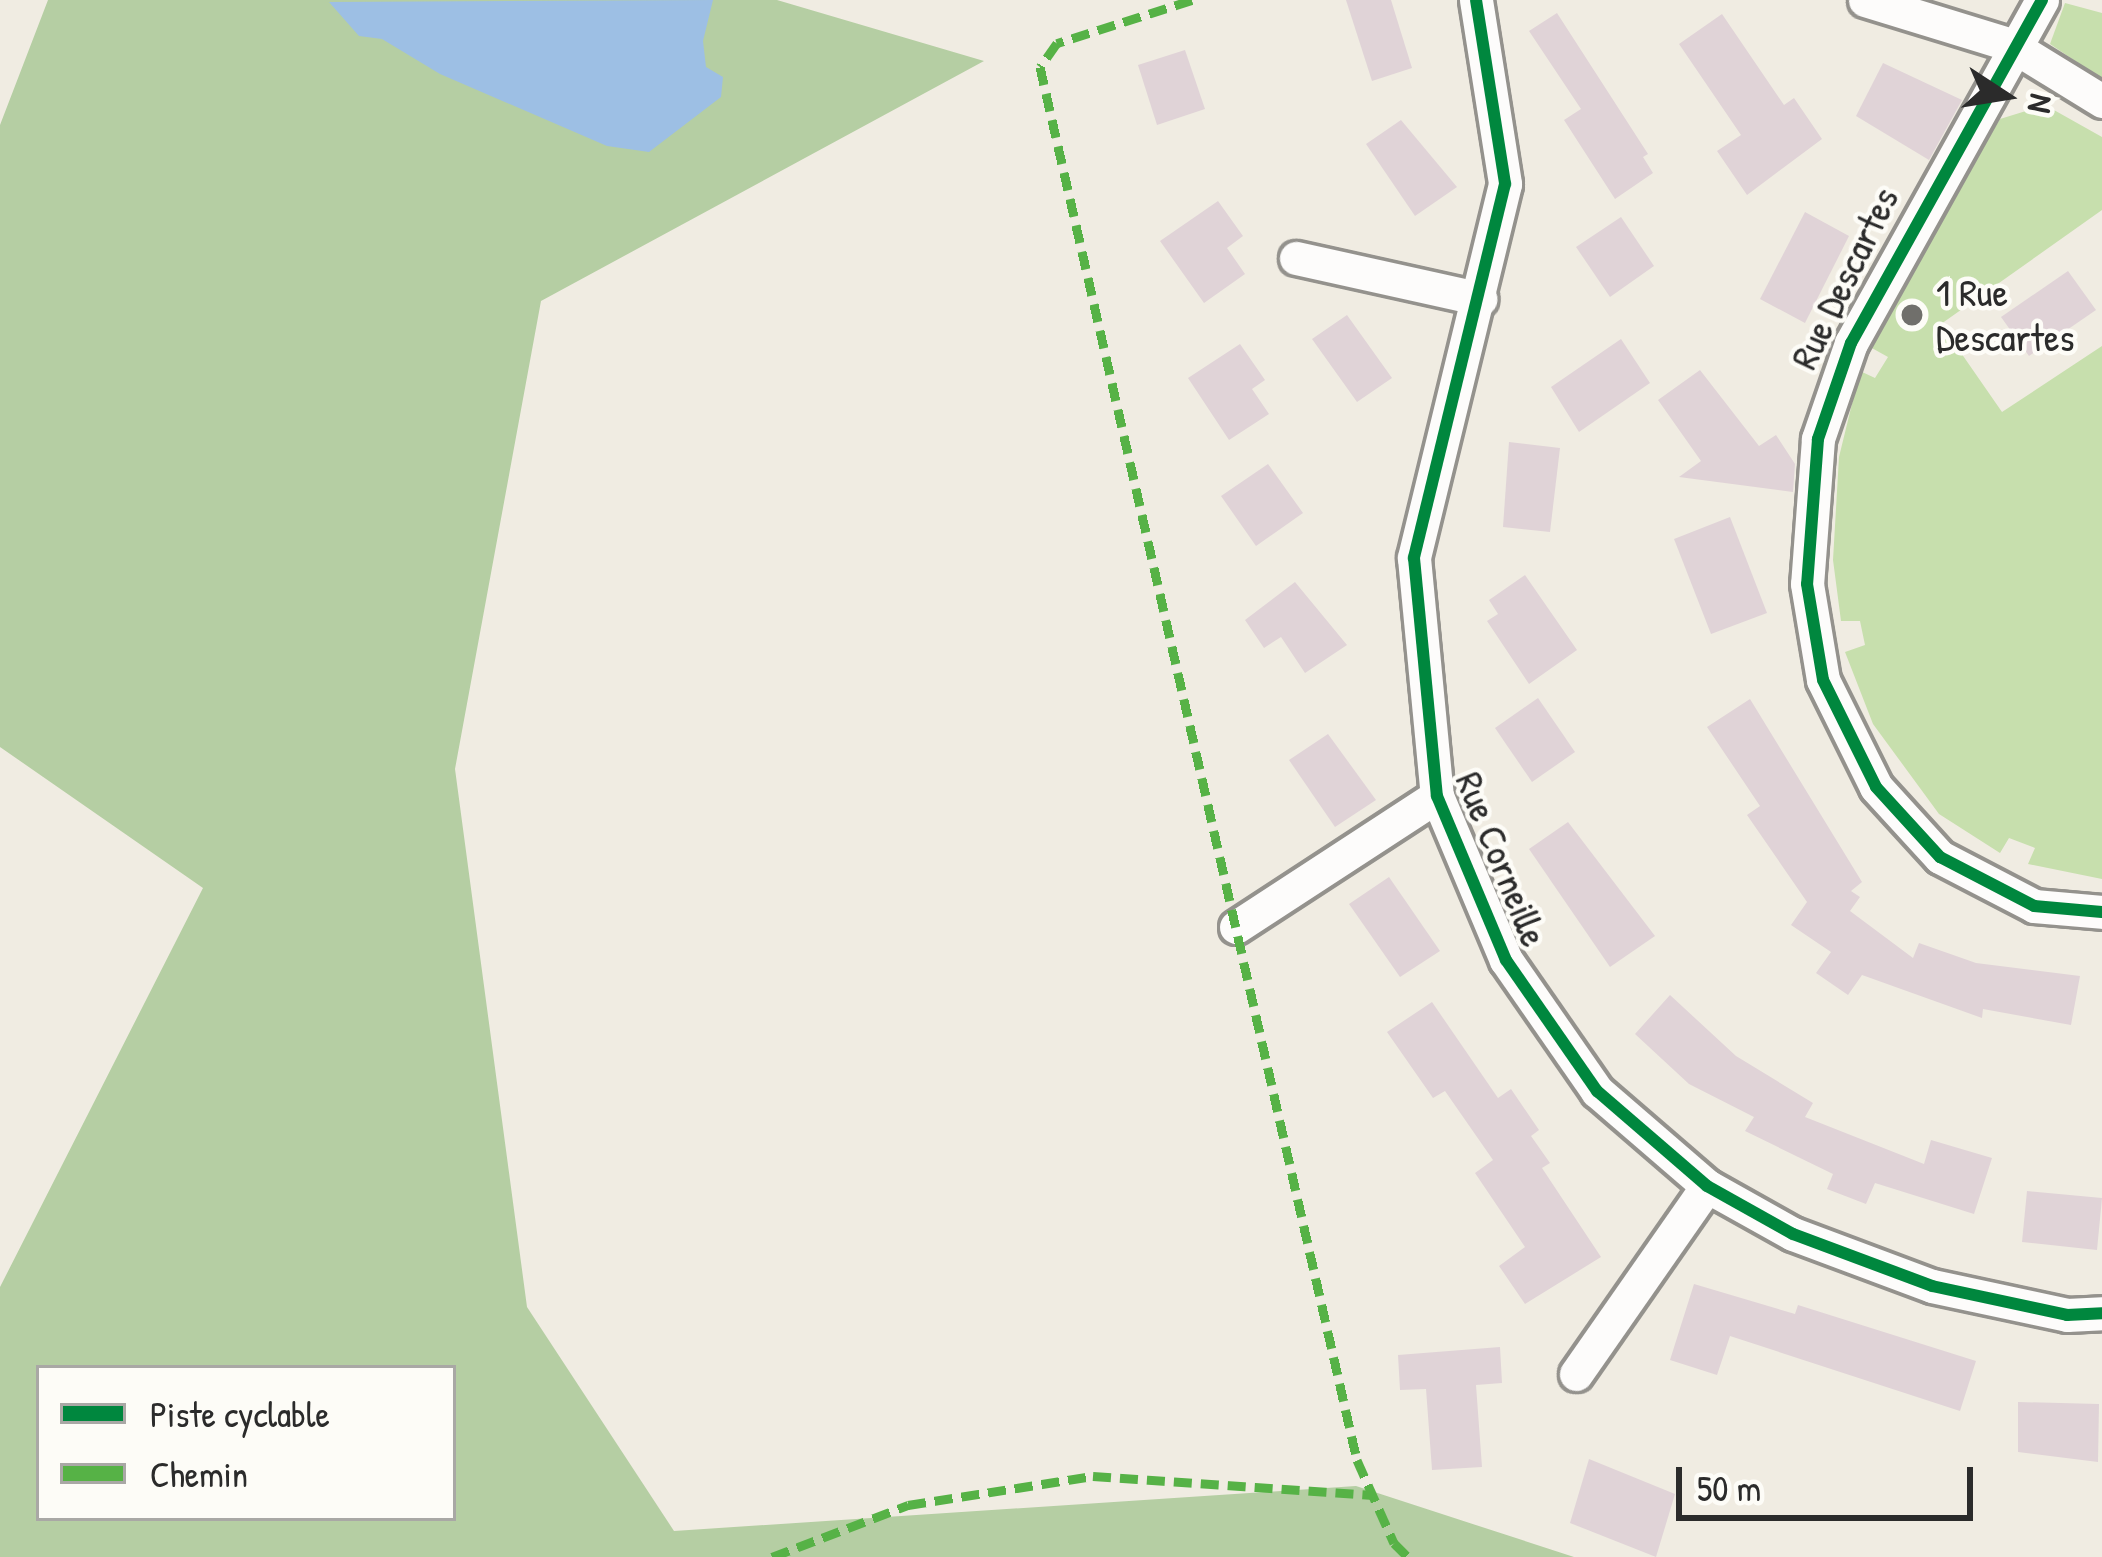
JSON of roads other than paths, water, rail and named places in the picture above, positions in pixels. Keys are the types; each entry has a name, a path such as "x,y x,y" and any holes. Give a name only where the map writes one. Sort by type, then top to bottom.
{"street":[{"name":"Rue Corneille","path":"1476,0 1505,184 1481,299 1414,557 1437,796 1519,979 1597,1091 1707,1186 1793,1234 1932,1286 2067,1315 2102,1313"},
{"path":"1865,0 2011,45 2102,101"},
{"name":"Rue Descartes","path":"2042,0 2011,45 1851,343 1818,439 1807,584 1823,680 1876,787 1940,857 2034,906 2102,911"},
{"path":"1296,258 1481,299"},
{"path":"1236,928 1437,796"},
{"path":"1576,1374 1707,1186"}],"water":[{"path":"713,0 703,41 706,67 723,77 721,97 649,152 607,146 440,74 382,39 359,36 329,2"}],"place":[{"name":"1 Rue Descartes","path":"1912,315"}]}
